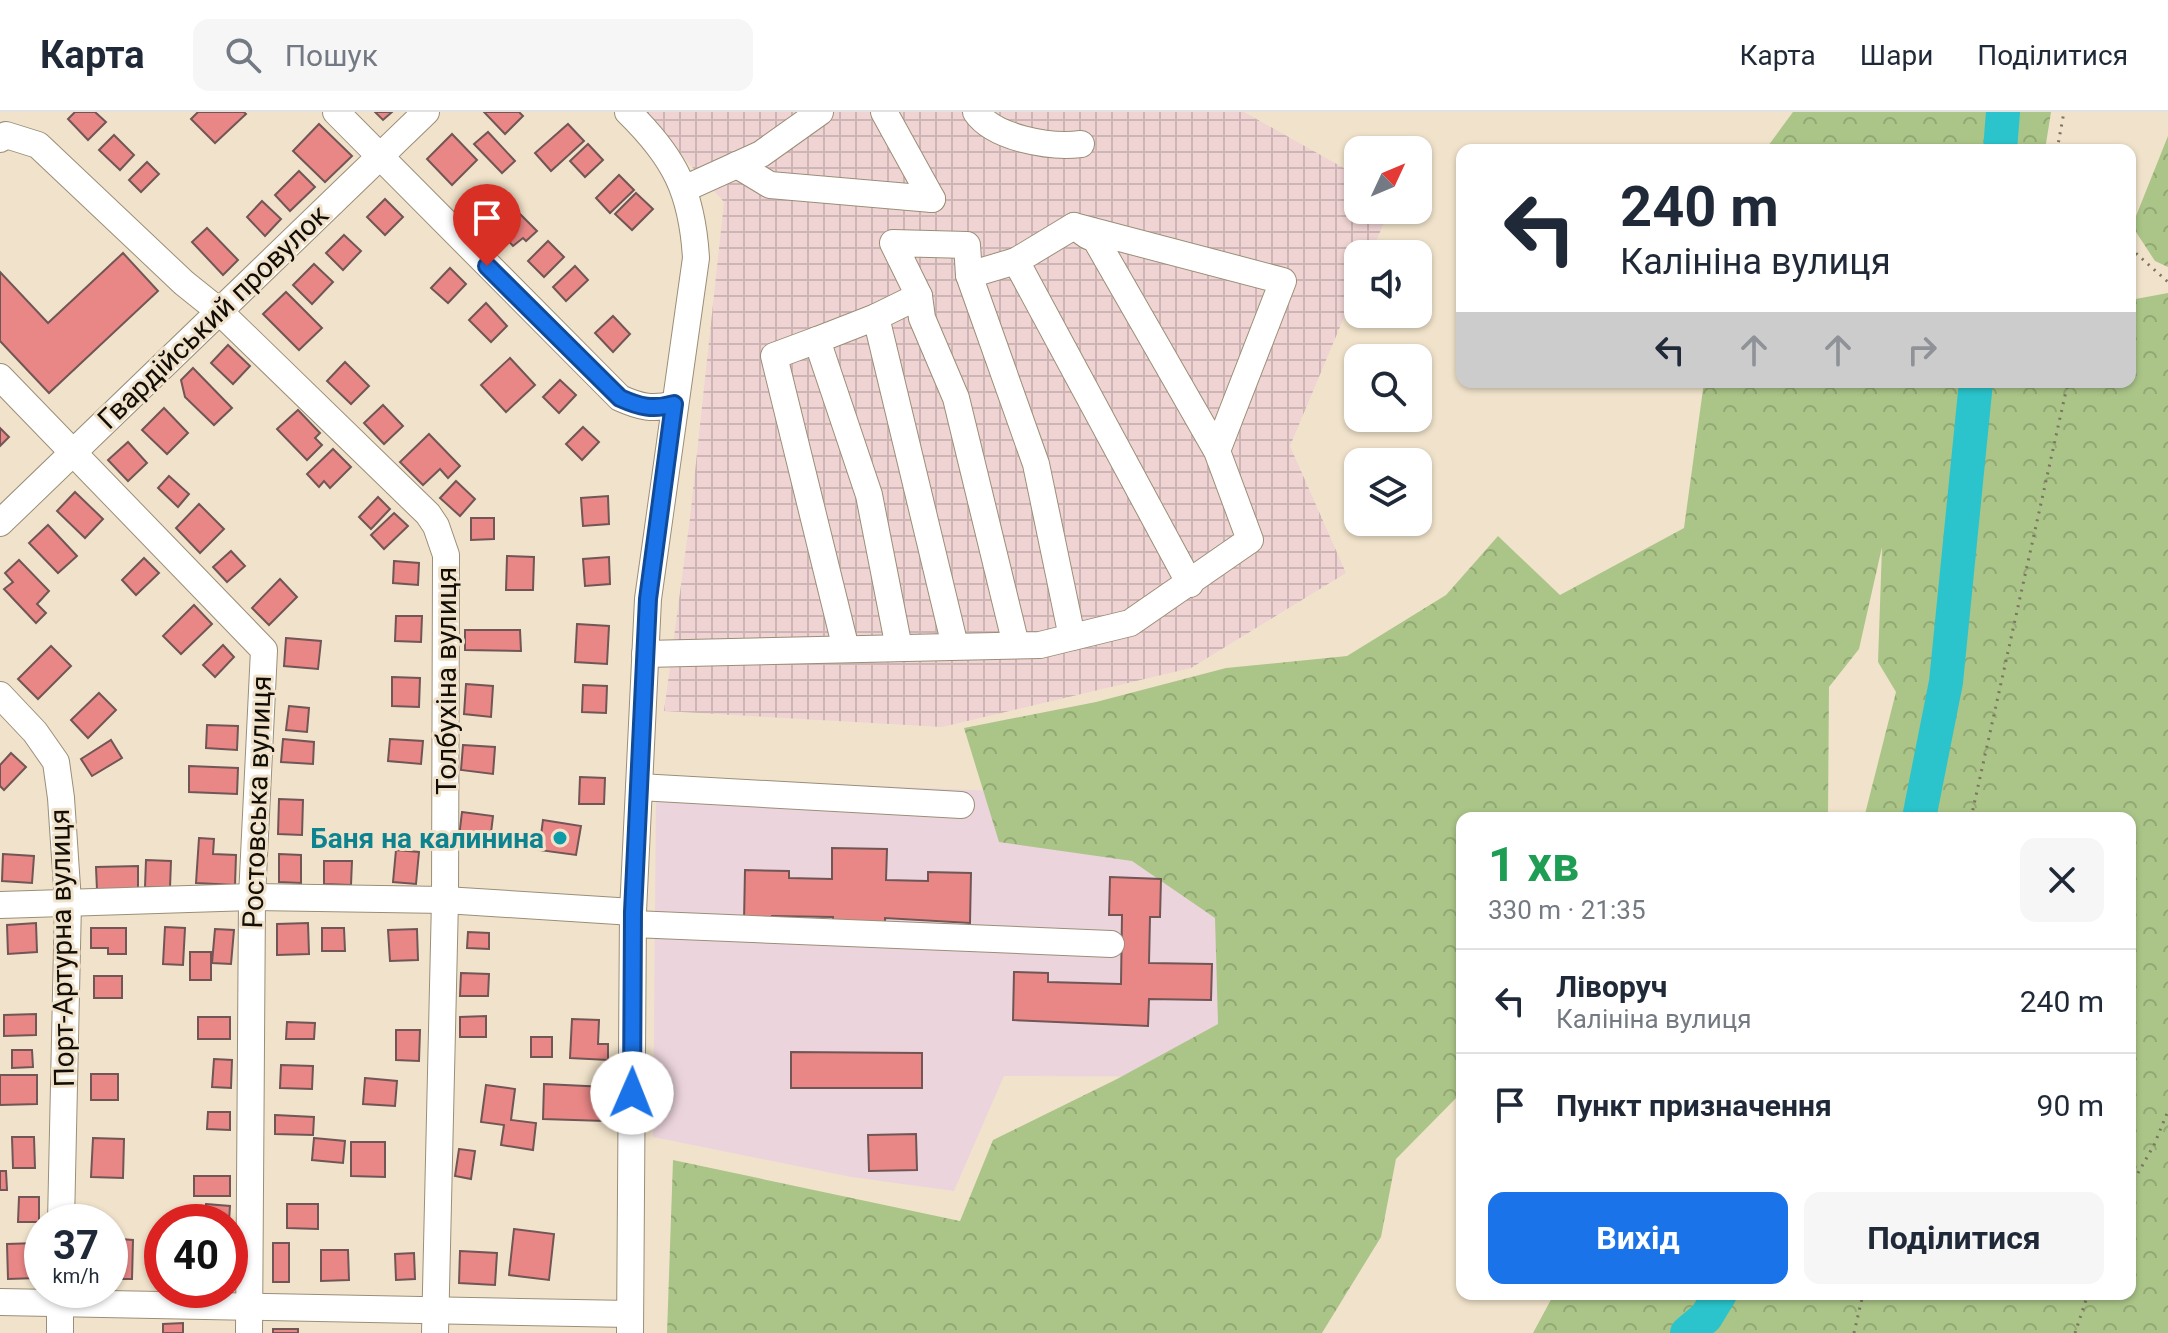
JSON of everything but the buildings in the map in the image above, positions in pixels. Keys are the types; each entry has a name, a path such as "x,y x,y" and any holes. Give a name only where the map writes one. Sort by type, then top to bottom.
{"street":[{"path":"336,112 620,398 638,406 657,409 674,404"},
{"name":"Гвардійський провулок","path":"0,523 426,112"},
{"path":"128,1300 435,1322 630,1323 633,918 648,599 696,258 694,229 684,189 668,154 628,112"},
{"path":"684,189 761,154 820,112"},
{"path":"737,165 770,185 932,199 884,112"},
{"path":"976,112 984,124 1052,148 1081,144"},
{"name":"Толбухіна вулиця","path":"0,139 6,135 38,145 184,283 219,311 428,514 443,540 446,555 445,900 435,1322"},
{"path":"645,654 1040,645 1130,623 1250,540 1217,451 1096,240 1074,226"},
{"path":"969,275 1016,261 1074,226 1283,281 1217,451"},
{"path":"1016,645 956,398 922,318 919,296 893,243 967,245 969,275 1036,464 1072,637"},
{"path":"1016,261 1190,584"},
{"path":"846,649 774,356 876,317 919,296"},
{"path":"876,317 955,646"},
{"path":"817,340 869,495 899,648"},
{"name":"Ростовська вулиця","path":"0,377 71,454 264,650 252,897 249,1333"},
{"name":"Порт-Артурна вулиця","path":"0,695 35,732 56,762 68,902 61,1204"},
{"path":"639,787 961,805"},
{"path":"0,905 252,897 445,900 633,918 1111,944"},
{"path":"0,1302 24,1300"},
{"path":"60,1308 60,1333"}],"path":[{"path":"2058,144 2064,112"},
{"path":"2136,253 2168,282"},
{"path":"1972,812 2067,388"},
{"path":"2136,1176 2168,1111"},
{"path":"1854,1333 1862,1300"},
{"path":"2075,1333 2086,1300"}],"shaded area":[{"path":"642,112 1244,112 1344,168 1344,224 1383,224 1377,240 1344,240 1344,317 1290,446 1346,573 1191,668 942,727 664,711 690,518 724,202"},
{"path":"668,777 1225,801 1220,1077 1004,1076 954,1191 851,1177 653,1137 656,788"}],"green space":[{"path":"1793,112 2051,112 2046,144 1769,144"},
{"path":"2168,136 2168,267 2155,261 2136,232 2136,216"},
{"path":"2168,293 2168,1333 1533,1333 1551,1300 2136,1300 2136,812 1866,812 1896,692 1878,662 1882,547 1859,649 1829,687 1828,812 1456,812 1456,1098 1396,1159 1381,1237 1322,1333 667,1333 673,1160 960,1221 993,1140 1117,1079 1218,1024 1215,918 1132,861 999,842 964,728 1096,702 1226,668 1347,656 1446,595 1498,536 1560,595 1684,528 1703,388 2136,388 2136,299"}],"waterway":[{"path":"2000,144 2003,112"},
{"path":"1920,812 1946,682 1975,388"},
{"path":"1687,1333 1706,1317 1716,1300"}],"place":[{"name":"Баня на калинина","path":"560,838"}],"route":[{"path":"487,266 620,398 638,406 657,409 674,404 648,599 633,912 632,1093"}]}
